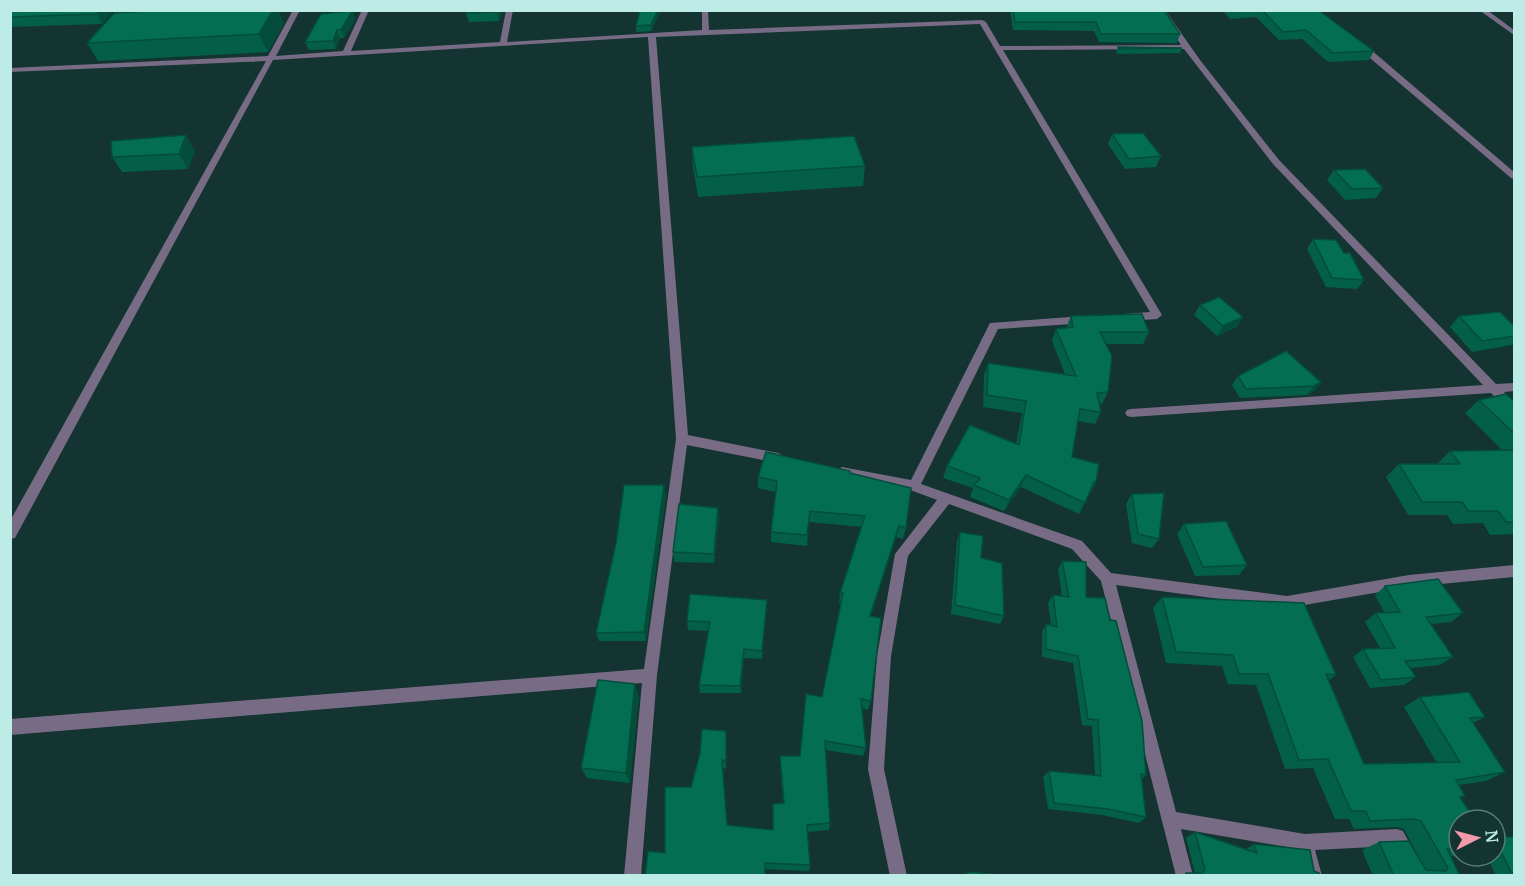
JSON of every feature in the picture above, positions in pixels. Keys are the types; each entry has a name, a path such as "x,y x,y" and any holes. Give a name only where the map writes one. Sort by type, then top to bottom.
{"street":[{"path":"10,534 297,10"},
{"path":"346,53 366,10"},
{"path":"503,45 510,10"},
{"path":"705,10 706,32"},
{"path":"1161,10 1197,62 1276,162 1515,410"},
{"path":"1482,10 1515,33"},
{"path":"10,70 272,58 706,32 982,22 1157,315 1122,317"},
{"path":"632,876 650,675 682,439 652,36"},
{"path":"1351,38 1515,176"},
{"path":"999,48 1188,47"},
{"path":"914,486 994,326 1099,319"},
{"path":"1131,413 1515,387"},
{"path":"682,439 786,460"},
{"path":"833,470 914,486 1077,545 1107,578 1185,876"},
{"path":"899,876 876,769 885,656 902,554 945,498"},
{"path":"1107,578 1287,602 1409,580 1515,571"},
{"path":"10,727 650,675"},
{"path":"1170,819 1305,842 1397,837 1419,876"},
{"path":"1305,842 1314,876"}],"building":[{"path":"10,10 100,10 97,14 10,17"},
{"path":"165,10 273,10 259,34 87,43 114,13"},
{"path":"467,10 497,10 497,12 466,13"},
{"path":"640,10 658,10 651,25 636,26"},
{"path":"1013,10 1164,10 1180,34 1101,34 1096,22 1015,22"},
{"path":"1262,10 1318,10 1374,51 1333,53 1306,30 1283,32"},
{"path":"352,11 341,30 337,30 333,41 305,42 321,14"},
{"path":"1118,47 1182,48 1119,49"},
{"path":"1143,133 1161,156 1129,159 1112,134"},
{"path":"186,135 179,154 112,157 111,141"},
{"path":"854,136 865,166 697,177 692,147"},
{"path":"1365,169 1383,188 1352,189 1334,170"},
{"path":"1313,239 1336,240 1344,253 1350,253 1364,280 1332,278"},
{"path":"1219,297 1243,317 1223,326 1200,305"},
{"path":"1500,312 1515,327 1515,336 1482,341 1459,316"},
{"path":"1142,314 1149,332 1100,332 1112,356 1108,392 1097,393 1101,412 1080,409 1072,457 1099,464 1096,482 1085,503 1026,475 1009,500 974,485 980,478 947,466 970,425 1019,445 1026,401 987,395 988,363 1076,376 1056,329 1073,327 1071,316"},
{"path":"1286,351 1321,382 1314,386 1246,389 1238,376"},
{"path":"1506,394 1515,402 1515,434 1479,400"},
{"path":"1515,450 1515,522 1506,522 1498,511 1468,511 1462,502 1422,502 1399,464 1460,464 1450,451"},
{"path":"766,452 850,471 850,473 911,488 906,528 899,526 870,616 881,618 871,701 861,699 866,748 825,741 830,823 807,825 810,865 765,863 765,876 645,876 648,851 665,853 665,787 691,787 700,753 702,729 726,731 726,761 722,760 727,825 773,830 773,804 784,803 780,756 800,756 806,694 822,697 843,593 840,593 865,516 810,511 807,535 771,532 777,481 758,477"},
{"path":"624,485 664,485 644,632 596,633 616,543"},
{"path":"1164,493 1159,539 1138,534 1132,494"},
{"path":"679,504 718,508 714,554 673,552"},
{"path":"1226,521 1247,565 1203,567 1184,524"},
{"path":"960,532 983,536 981,558 1002,563 1004,616 955,605"},
{"path":"1062,561 1086,562 1086,597 1105,598 1110,620 1116,621 1142,721 1146,775 1141,774 1146,817 1108,809 1054,803 1049,771 1101,776 1098,720 1088,719 1078,656 1046,649 1046,624 1057,627 1053,595 1069,597"},
{"path":"1438,579 1463,613 1426,617 1453,657 1405,661 1416,677 1381,680 1363,649 1395,648 1376,613 1400,612 1385,586"},
{"path":"690,594 767,600 762,651 744,649 740,686 699,685 710,622 687,621"},
{"path":"1162,597 1304,603 1336,675 1326,674 1364,764 1460,762 1420,697 1469,692 1485,717 1470,718 1505,772 1456,780 1465,796 1460,797 1467,808 1447,808 1447,866 1421,821 1414,819 1370,821 1366,811 1351,811 1328,759 1299,760 1268,674 1239,674 1233,655 1176,652"},
{"path":"598,680 635,684 626,773 581,768"},
{"path":"1195,832 1257,853 1254,844 1310,850 1314,871 1320,876 1186,876 1186,873 1202,873 1205,870"},
{"path":"1507,837 1515,837 1515,872 1511,872 1507,864"},
{"path":"1409,841 1426,870 1446,871 1448,868 1456,868 1460,876 1394,876 1379,842"},
{"path":"967,872 992,874 992,876 968,876"}]}
